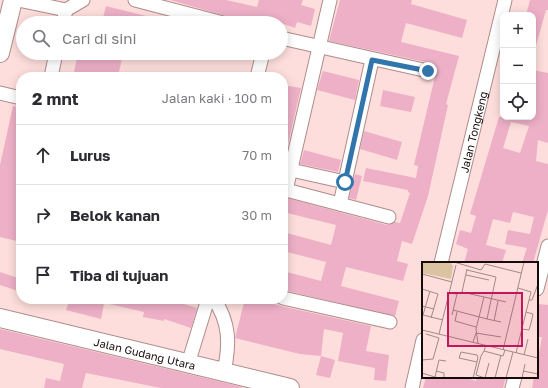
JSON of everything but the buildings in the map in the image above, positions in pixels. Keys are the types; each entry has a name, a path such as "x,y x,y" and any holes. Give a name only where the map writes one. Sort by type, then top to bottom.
{"street":[{"path":"0,53 13,0"},
{"path":"18,0 62,16"},
{"path":"66,16 83,0"},
{"path":"135,0 196,16"},
{"path":"288,180 330,0"},
{"name":"Jalan Tongkeng","path":"441,262 505,0"},
{"path":"288,40 372,60 428,71"},
{"path":"54,72 55,60"},
{"path":"258,72 261,60"},
{"path":"340,204 372,60"},
{"path":"0,93 16,97"},
{"path":"291,170 345,182"},
{"path":"288,190 389,217"},
{"path":"538,286 546,263 548,246"},
{"path":"288,299 390,322"},
{"path":"188,364 206,304"},
{"path":"217,304 222,311 227,328 228,354 224,372"},
{"name":"Jalan Gudang Utara","path":"0,318 290,388"},
{"path":"412,388 422,344"},
{"path":"512,388 515,378"}],"route":[{"path":"345,182 372,60 428,71"}]}
